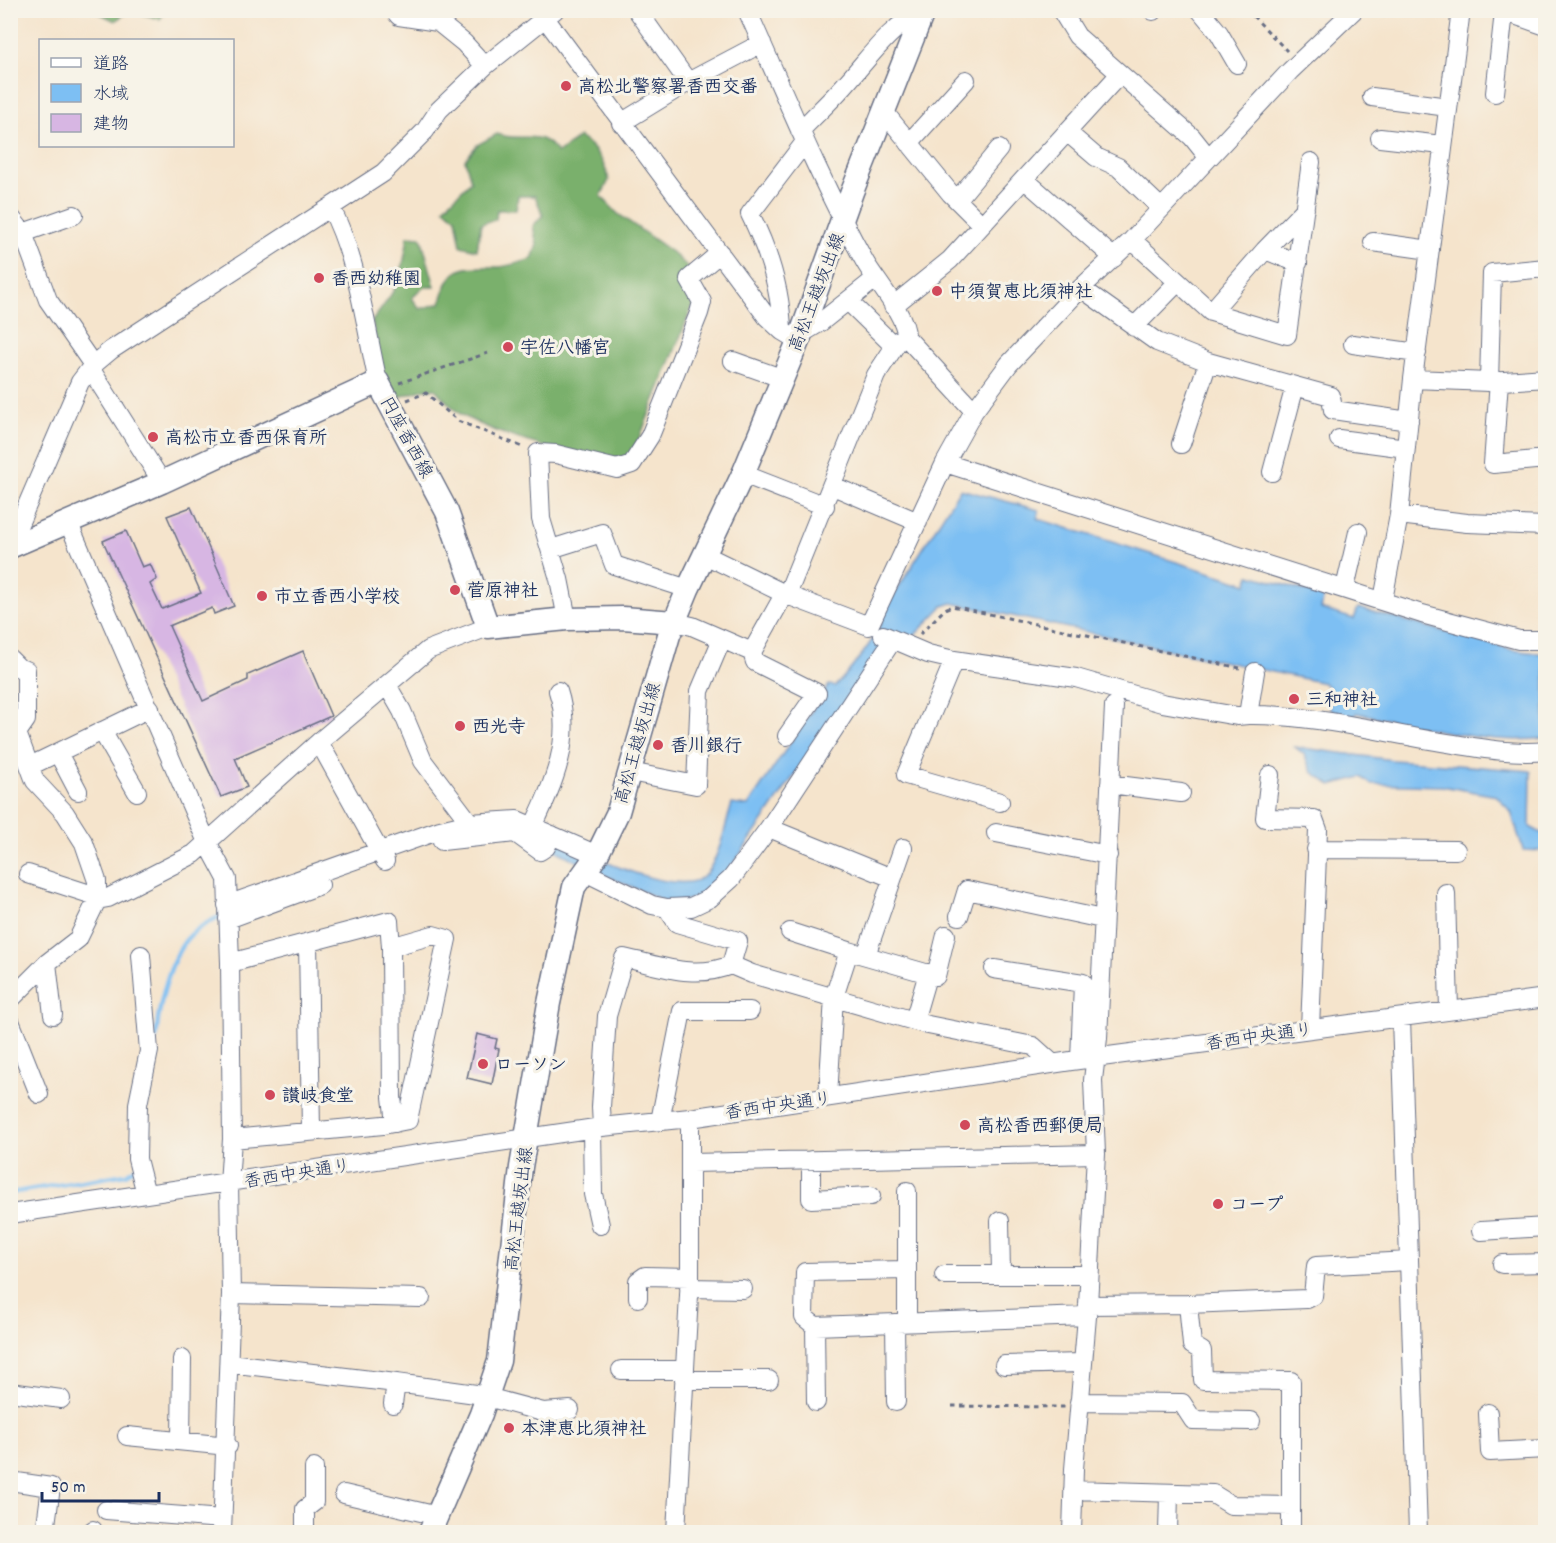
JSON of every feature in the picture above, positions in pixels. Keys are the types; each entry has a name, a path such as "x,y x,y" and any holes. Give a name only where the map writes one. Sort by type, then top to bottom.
{"main road":[{"name":"高松王越坂出線","path":"434,1524 486,1396 501,1351 521,1167 563,931 574,887 591,863 618,812 674,622 743,474 782,378 794,335 843,221 924,10"},
{"name":"円座香西線","path":"10,546 69,524 162,482 383,393 447,512 488,627"},
{"path":"488,627 567,619 674,622"}],"street":[{"path":"394,10 399,16 438,22 464,43 485,66"},
{"path":"637,10 688,82"},
{"path":"747,10 843,221 906,331 876,375 825,506 787,595 780,602 752,652 755,662 817,693 787,736"},
{"path":"794,335 765,243 750,214 803,137 881,42 907,18 924,10"},
{"path":"1060,10 1077,36 1192,137 1208,157"},
{"path":"1200,10 1219,33 1237,64"},
{"path":"228,912 384,856 447,839 512,827 517,820 533,827 549,841 591,863 652,904 667,908 691,907 710,898 731,879 769,828 887,637 918,522 945,463 974,411 1009,364 1081,288 1132,240 1298,63 1354,10"},
{"path":"1383,600 1399,515 1413,379 1461,10"},
{"path":"1495,93 1502,11 1540,20"},
{"path":"10,546 80,382 92,367 148,325 383,173 424,131 439,110 485,66 550,14 621,123 767,317 794,335"},
{"path":"621,123 688,82 762,43"},
{"path":"893,306 950,260 1119,75"},
{"path":"909,143 966,80"},
{"path":"1372,97 1448,107"},
{"path":"885,113 957,200 982,225"},
{"path":"1067,132 1096,157 1118,167 1161,208"},
{"path":"1380,138 1442,145"},
{"path":"957,200 999,149"},
{"path":"1132,240 1211,312 1287,335 1311,162"},
{"path":"1024,179 1114,258"},
{"path":"331,208 341,227 383,393"},
{"path":"1211,312 1265,250 1305,209"},
{"path":"74,215 15,225 48,300 162,482"},
{"path":"1373,242 1430,250"},
{"path":"1265,250 1298,263"},
{"path":"567,619 551,549 541,519 538,453 617,469 632,464 650,436 699,313 702,302 689,279 720,253"},
{"path":"1545,268 1492,273 1493,464 1545,459"},
{"path":"794,335 848,301 875,279"},
{"path":"1134,327 1178,282"},
{"path":"1081,288 1157,342 1208,362 1331,396 1334,410 1409,421"},
{"path":"848,301 900,342 974,411"},
{"path":"1353,344 1417,353"},
{"path":"733,361 782,378"},
{"path":"1181,444 1208,362"},
{"path":"1413,379 1494,382 1545,378"},
{"path":"1272,472 1295,386"},
{"path":"1339,439 1406,448"},
{"path":"945,463 1473,629 1519,640 1545,640"},
{"path":"743,474 825,506"},
{"path":"833,486 918,522"},
{"path":"1399,515 1467,523 1545,526"},
{"path":"69,524 206,840 227,879 232,1139 228,1184 231,1294 228,1446 222,1526 174,1524 116,1505"},
{"path":"1345,588 1358,532"},
{"path":"551,549 602,533 614,565 688,589"},
{"path":"705,555 787,595 887,637 954,660 1076,678 1162,703 1237,716 1311,718 1378,732 1507,752 1545,751"},
{"path":"674,622 692,626 752,652"},
{"path":"97,900 108,898 194,854 206,840 428,650 488,627"},
{"path":"630,772 696,785 700,691 722,639"},
{"path":"10,659 19,668 26,670 26,720 17,733 35,780 65,813 84,843 97,881 97,900 78,939 47,963 10,1000"},
{"path":"954,660 906,775 1000,802"},
{"path":"1248,715 1255,672"},
{"path":"387,685 402,711 423,761 470,823"},
{"path":"533,827 555,778 560,760 565,719 558,691"},
{"path":"1088,1059 1107,855 1114,706"},
{"path":"30,766 150,708"},
{"path":"102,731 136,792"},
{"path":"319,742 384,856"},
{"path":"58,753 78,791"},
{"path":"1270,776 1265,818 1314,819 1318,830 1310,1029"},
{"path":"1110,784 1181,793"},
{"path":"384,856 440,830 470,823 512,827 540,851 549,841"},
{"path":"769,828 892,878"},
{"path":"996,833 1107,855"},
{"path":"828,1097 834,997 858,953 903,848"},
{"path":"1316,849 1455,850"},
{"path":"28,874 93,895 97,900"},
{"path":"959,916 967,890 1102,919"},
{"path":"1446,893 1449,1011"},
{"path":"667,908 677,923 738,941 731,965"},
{"path":"230,963 389,921 392,1087 395,1123"},
{"path":"790,932 936,976 946,935"},
{"path":"232,1139 408,1120 447,939 433,934 391,947"},
{"path":"308,942 311,1131"},
{"path":"141,955 149,1051 138,1104 139,1166 146,1194"},
{"path":"600,1226 593,1194 607,1016 624,958 696,974 714,972 731,965 752,974 914,1021 1033,1046 1053,1064"},
{"path":"47,963 53,1015"},
{"path":"994,969 1083,983 1088,1059 1093,1080 1096,1154 1072,1533"},
{"path":"914,1021 928,973"},
{"name":"香西中央通り","path":"10,1214 228,1184 597,1128 690,1118 1088,1059 1545,998"},
{"path":"660,1121 682,1011 750,1011"},
{"path":"1401,1018 1419,1533"},
{"path":"10,1021 39,1094"},
{"path":"676,1533 689,1282 690,1118"},
{"path":"691,1163 1096,1154"},
{"path":"811,1160 811,1198 871,1196"},
{"path":"896,1402 906,1270 907,1191"},
{"path":"1000,1221 1000,1273"},
{"path":"1481,1231 1545,1227"},
{"path":"906,1270 805,1272 804,1317 815,1326 901,1323 1188,1304 1307,1299 1313,1296 1316,1266 1408,1261"},
{"path":"1502,1264 1545,1263"},
{"path":"944,1275 1000,1273 1089,1275"},
{"path":"638,1298 638,1281 645,1276 744,1289"},
{"path":"231,1294 421,1298"},
{"path":"1188,1304 1192,1345 1202,1351 1203,1380 1291,1381 1291,1533"},
{"path":"815,1326 816,1402"},
{"path":"181,1441 182,1359"},
{"path":"229,1363 486,1396 543,1412 570,1410"},
{"path":"1004,1365 1082,1363"},
{"path":"621,1370 769,1380"},
{"path":"393,1404 396,1383"},
{"path":"10,1392 61,1399"},
{"path":"1079,1405 1182,1403 1193,1420 1251,1421"},
{"path":"1488,1413 1490,1452 1545,1449"},
{"path":"128,1436 228,1446"},
{"path":"305,1533 305,1509 314,1502 314,1468"},
{"path":"10,1481 51,1487 45,1533"},
{"path":"1073,1490 1213,1494 1231,1505 1291,1506"},
{"path":"344,1494 434,1524"},
{"path":"1168,1533 1169,1494"}],"path":[{"path":"1253,16 1298,63"},
{"path":"383,393 488,353"},
{"path":"383,393 426,393 458,421 538,453"},
{"path":"887,637 952,606 1255,672"},
{"path":"952,1406 1079,1405"}],"green space":[{"path":"95,11 129,11 115,21"},
{"path":"130,11 166,11 160,19"},
{"path":"497,134 544,140 558,153 579,137 595,150 605,166 609,180 601,196 617,213 673,253 690,269 695,300 631,459 569,453 498,431 462,415 435,389 425,389 396,398 382,369 372,321 398,282 408,236 421,237 435,287 424,287 412,298 420,309 441,303 444,289 454,273 469,268 503,266 532,259 537,245 533,226 543,215 535,196 518,196 516,210 497,210 496,219 481,224 477,250 461,246 456,218 444,208 471,181 465,160 477,145"}],"water":[{"path":"960,489 1039,510 1038,519 1247,584 1250,575 1324,596 1321,609 1354,619 1358,608 1512,650 1545,654 1545,738 1522,740 1474,737 1356,713 1354,723 1333,719 1335,712 1330,710 1330,689 1324,683 952,603 943,606 910,640 892,633 730,869 698,898 669,903 602,874 553,849 558,841 611,864 656,879 677,882 694,881 706,874 719,850 732,804 748,806 829,685 835,686 864,652 878,630 882,614"},
{"path":"1295,747 1393,760 1531,771 1530,827 1545,835 1545,851 1523,850 1511,812 1497,796 1442,786 1371,784 1361,777 1331,785 1312,772 1304,754"}],"building":[{"path":"191,507 234,606 214,614 212,608 169,626 203,701 248,680 248,675 303,651 331,716 235,758 247,787 221,797 103,541 126,531 142,567 150,564 157,579 150,584 162,609 201,593 167,516"},
{"name":"ローソン","path":"477,1034 497,1039 495,1048 499,1049 492,1084 467,1078"}],"waterway":[{"path":"156,1038 164,990 177,954 196,930 225,914"},
{"path":"142,1163 148,1158 146,1121"},
{"path":"10,1193 126,1174 135,1168"}],"place":[{"name":"高松北警察署香西交番","path":"566,86"},
{"name":"香西幼稚園","path":"319,278"},
{"name":"中須賀恵比須神社","path":"937,291"},
{"name":"宇佐八幡宮","path":"508,347"},
{"name":"高松市立香西保育所","path":"153,437"},
{"name":"菅原神社","path":"455,590"},
{"name":"市立香西小学校","path":"262,596"},
{"name":"三和神社","path":"1294,699"},
{"name":"西光寺","path":"460,726"},
{"name":"香川銀行","path":"658,745"},
{"name":"ローソン","path":"483,1064"},
{"name":"讃岐食堂","path":"270,1095"},
{"name":"高松香西郵便局","path":"965,1125"},
{"name":"コープ","path":"1218,1204"},
{"name":"本津恵比須神社","path":"509,1428"}]}
